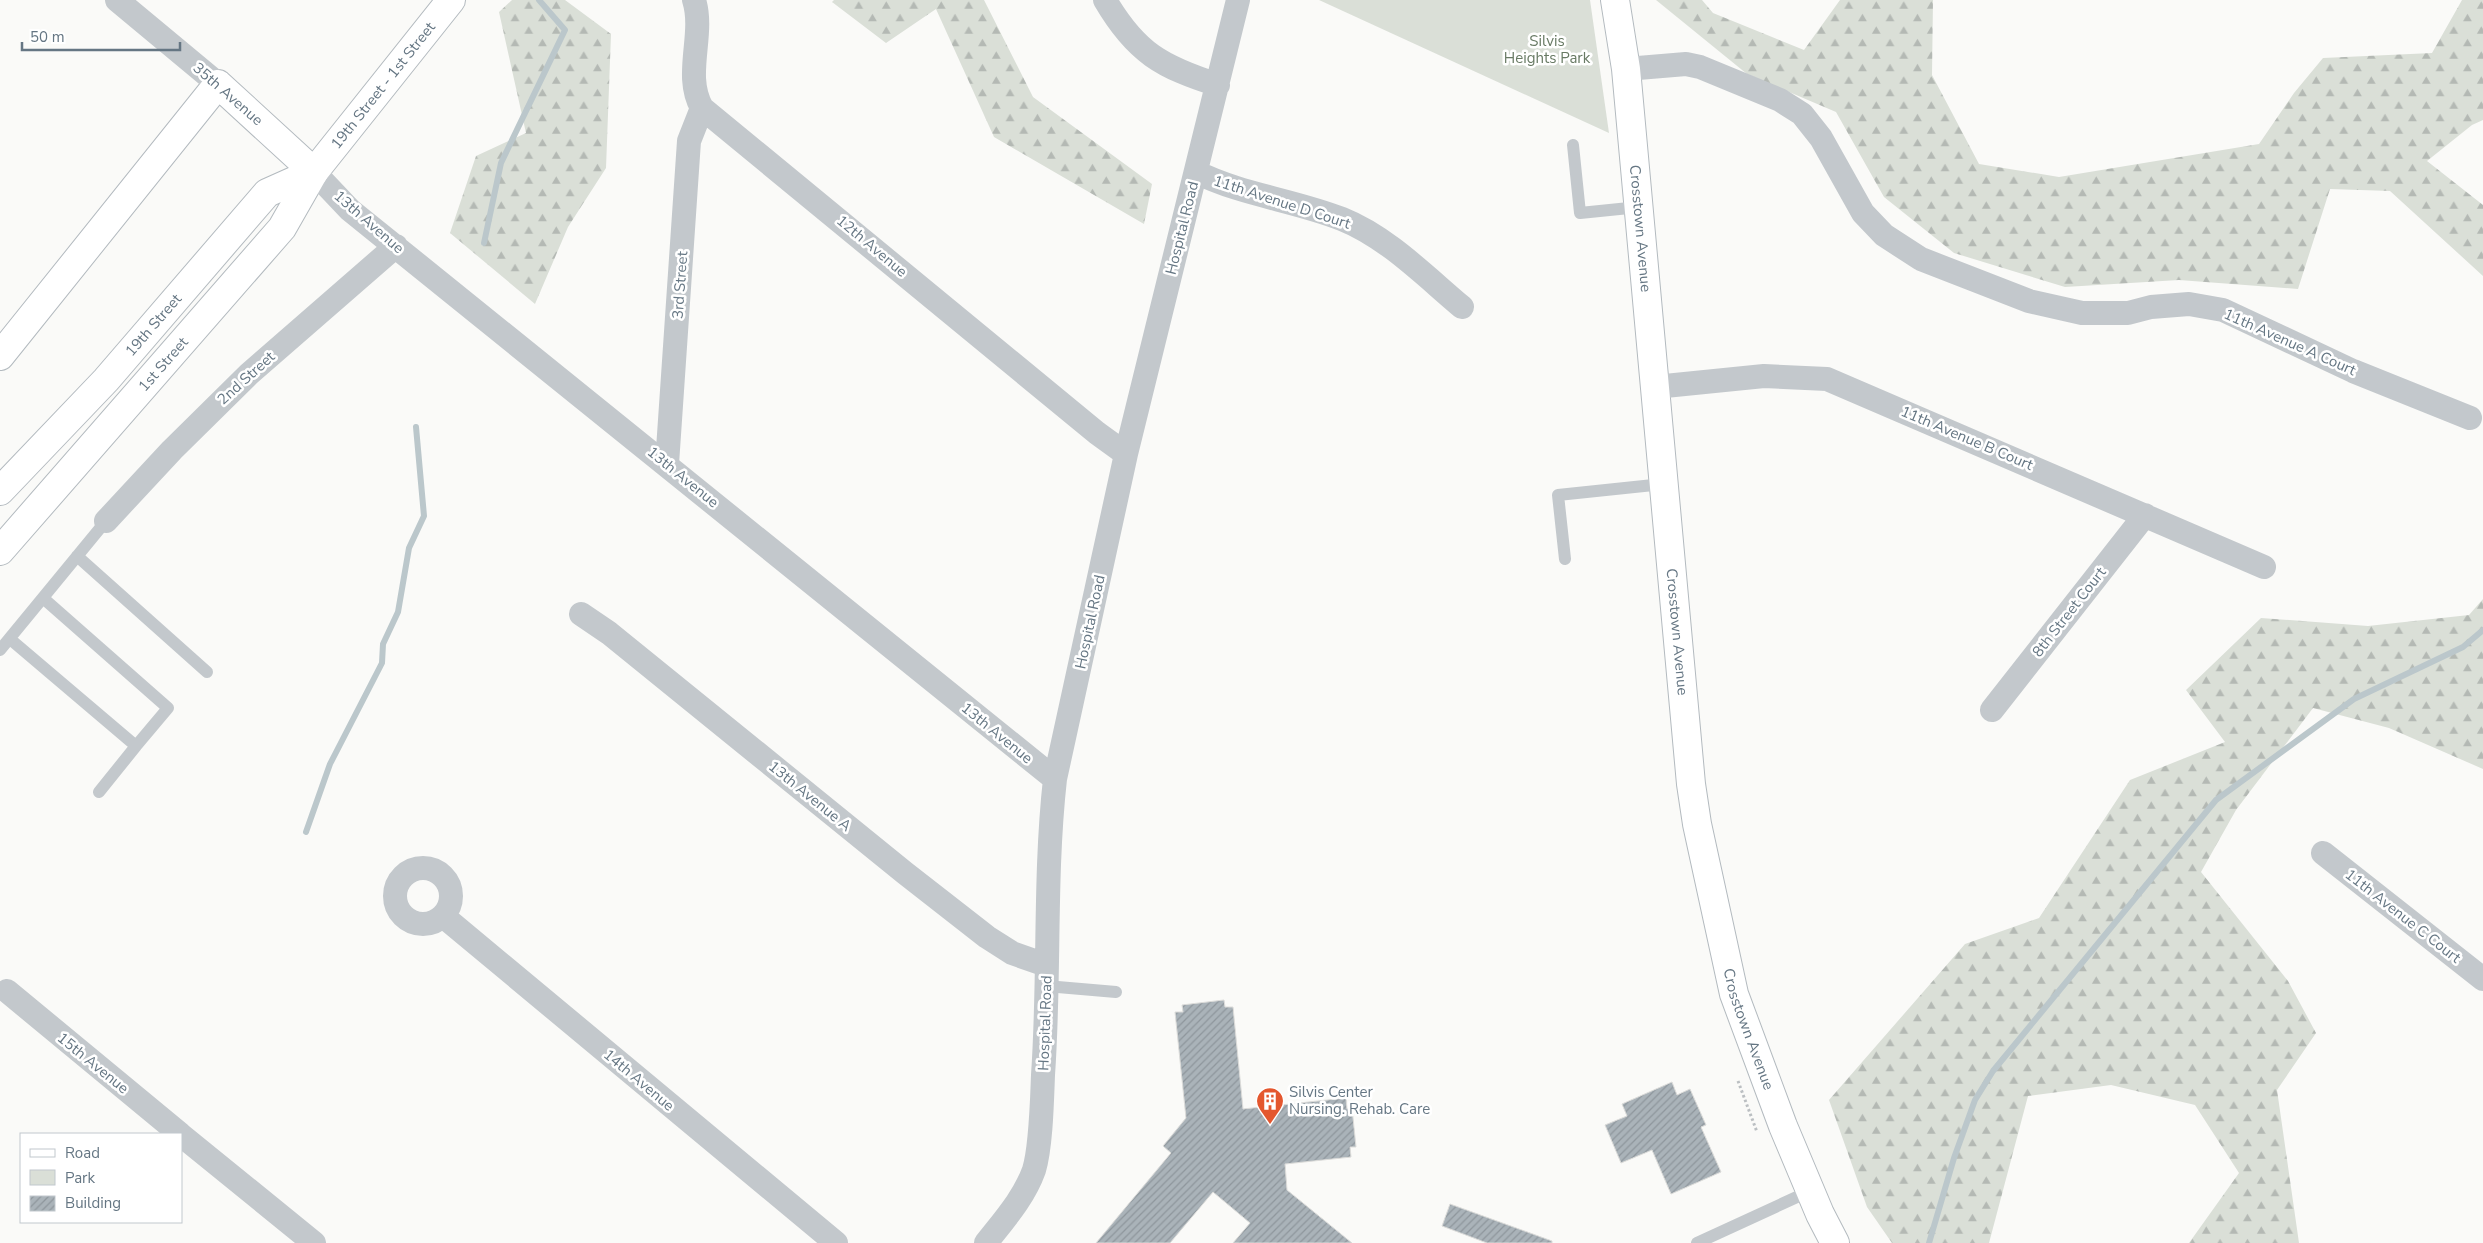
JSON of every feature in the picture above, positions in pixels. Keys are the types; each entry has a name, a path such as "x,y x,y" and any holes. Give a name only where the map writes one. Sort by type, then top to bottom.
{"street":[{"name":"35th Avenue","path":"117,0 218,84 314,172"},
{"name":"19th Street - 1st Street","path":"314,172 450,0"},
{"path":"695,0 697,16 695,96 702,108"},
{"path":"1105,0 1121,24 1157,62 1178,72 1218,85"},
{"name":"Hospital Road","path":"986,1243 1017,1204 1034,1169 1041,1115 1047,1019 1046,976 1051,820 1055,779 1126,454 1238,0"},
{"name":"Crosstown Avenue","path":"1615,0 1626,69 1690,784 1700,842 1734,994 1780,1118 1810,1191 1835,1243"},
{"name":"11th Avenue A Court","path":"1626,69 1686,64 1700,67 1792,106 1812,125 1821,138 1863,213 1901,248 1948,270 2030,301 2082,313 2128,312 2151,307 2188,304 2223,310 2353,371 2470,418"},
{"path":"0,356 218,84"},
{"name":"12th Avenue","path":"702,108 1126,454"},
{"name":"3rd Street","path":"667,464 689,141 702,108"},
{"name":"13th Avenue","path":"314,172 350,210 1055,779"},
{"name":"19th Street","path":"0,491 128,356 266,192 314,172"},
{"name":"1st Street","path":"0,551 282,228 314,172"},
{"name":"11th Avenue D Court","path":"1196,172 1217,183 1324,213 1360,228 1384,243 1462,307"},
{"name":"2nd Street","path":"106,521 236,386 396,246"},
{"name":"11th Avenue B Court","path":"1655,388 1764,376 1827,379 2264,566"},
{"name":"8th Street Court","path":"1992,710 2145,515"},
{"name":"13th Avenue A","path":"581,614 609,633 905,873 987,937 1046,976"},
{"name":"11th Avenue C Court","path":"2322,854 2483,979"},
{"name":"14th Avenue","path":"443,916 836,1243"},
{"name":"15th Avenue","path":"6,991 179,1133"},
{"name":"15th Avenue","path":"182,1136 314,1243"}],"lane":[{"path":"1574,145 1580,212 1639,207"},
{"path":"1565,559 1558,495 1663,484"},
{"path":"0,650 106,521"},
{"path":"77,556 208,672"},
{"path":"42,598 168,708 99,792"},
{"path":"10,638 136,746"},
{"path":"1046,976 1116,992"},
{"path":"1697,1243 1810,1191"}],"green space":[{"path":"512,0 565,0 611,34 606,168 568,227 535,304 450,233 476,156 526,133 499,12"},
{"path":"834,0 984,0 1033,97 1152,184 1144,224 994,137 936,9 886,43 832,2"},
{"name":"Silvis Heights Park","path":"1319,0 1590,0 1609,133"},
{"path":"1656,0 1702,0 1713,13 1804,50 1840,0 1933,0 1932,75 1979,164 2059,177 2259,144 2294,93 2323,58 2432,53 2462,0 2483,0 2483,120 2472,125 2427,161 2483,205 2483,276 2390,191 2330,189 2298,289 2179,280 2065,287 1954,253 1884,197 1836,112 1747,74"},
{"path":"2483,599 2483,769 2389,728 2313,708 2236,810 2201,872 2288,981 2316,1033 2277,1090 2299,1243 2189,1243 2239,1173 2195,1105 2111,1085 2028,1096 1989,1243 1892,1243 1867,1207 1829,1100 1965,944 2039,918 2130,780 2225,742 2186,690 2261,618 2368,626 2469,615"}],"building":[{"name":"Silvis Center Nursing. Rehab. Care","path":"1224,1000 1225,1007 1233,1007 1243,1109 1346,1098 1347,1109 1352,1108 1356,1147 1350,1147 1351,1157 1285,1164 1287,1190 1352,1243 1233,1243 1250,1223 1213,1192 1170,1243 1096,1243 1171,1153 1163,1146 1186,1118 1175,1012 1183,1012 1182,1005"},
{"path":"1672,1082 1677,1095 1690,1089 1706,1125 1701,1127 1721,1172 1671,1194 1652,1150 1621,1163 1605,1125 1627,1116 1622,1104"},
{"path":"1450,1204 1552,1241 1552,1243 1487,1243 1442,1226"}],"waterway":[{"path":"484,243 501,163 565,30 539,0"},
{"path":"306,832 330,764 382,663 383,644 398,612 409,548 424,516 416,427"},
{"path":"1929,1243 1954,1158 1975,1100 1993,1071 2216,800 2354,699 2463,647 2483,630"}],"place":[{"name":"Silvis Center Nursing. Rehab. Care","path":"1270,1125"}]}
